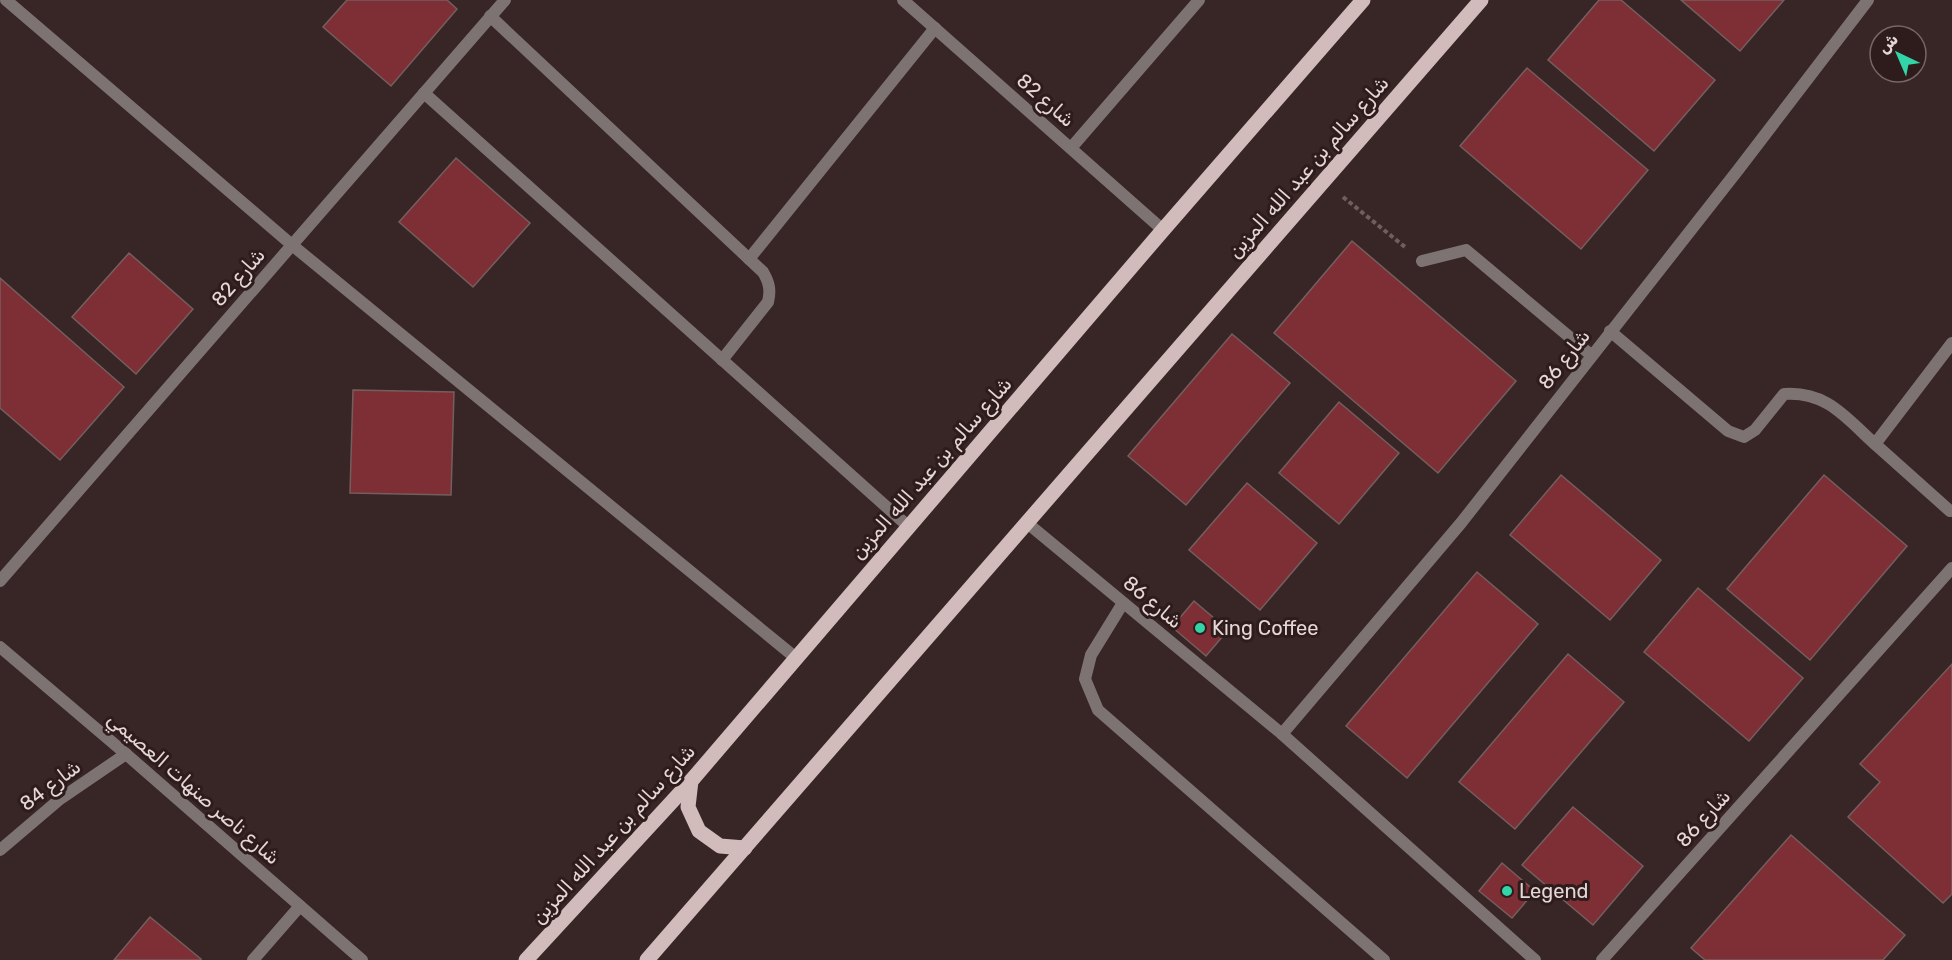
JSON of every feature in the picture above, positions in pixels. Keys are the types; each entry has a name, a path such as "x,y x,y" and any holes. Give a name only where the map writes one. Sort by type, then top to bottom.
{"main road":[{"name":"شارع سالم بن عبد الله المزين","path":"526,960 691,781 1162,230 1364,0"},
{"name":"شارع سالم بن عبد الله المزين","path":"647,960 1481,0"},
{"path":"691,781 688,807 699,831 720,846 745,848"}],"street":[{"path":"6,0 292,245 796,658"},
{"name":"شارع 82","path":"0,581 505,0"},
{"name":"شارع 82","path":"903,0 1162,230"},
{"path":"1071,148 1199,0"},
{"name":"شارع 86","path":"1282,734 1461,523 1738,170 1868,0"},
{"path":"490,16 767,278 770,294 768,302 722,360"},
{"path":"748,259 935,28"},
{"path":"424,93 909,527"},
{"path":"1422,261 1466,250 1591,355"},
{"path":"1610,331 1728,431 1744,437 1755,430 1784,394 1800,393 1829,403 1950,511"},
{"path":"1875,444 1952,343"},
{"name":"شارع 86","path":"1026,522 1282,734 1535,960"},
{"name":"شارع 86","path":"1602,960 1952,568"},
{"path":"1123,603 1091,655 1085,679 1098,710 1384,960"},
{"name":"شارع ناصر صنهات العصيمي","path":"0,647 362,960"},
{"name":"شارع 84","path":"0,850 60,799 126,754"},
{"path":"253,960 300,906"}],"path":[{"path":"1324,181 1422,261"}],"building":[{"path":"347,0 447,0 457,9 391,86 323,27"},
{"path":"1599,0 1621,0 1715,80 1654,151 1548,60"},
{"path":"1681,0 1784,0 1740,51"},
{"path":"1527,68 1648,170 1581,249 1460,146"},
{"path":"456,158 530,223 473,287 399,222"},
{"path":"1352,241 1516,381 1438,473 1274,333"},
{"path":"129,253 193,309 136,374 72,317"},
{"path":"0,278 124,387 60,460 0,408"},
{"path":"1232,334 1290,383 1186,505 1128,456"},
{"path":"353,390 454,392 451,495 350,493"},
{"path":"1339,402 1399,453 1339,524 1279,473"},
{"path":"1561,475 1661,560 1610,620 1510,535"},
{"path":"1824,475 1907,546 1810,660 1727,589"},
{"path":"1247,483 1317,543 1260,610 1189,550"},
{"path":"1477,572 1538,624 1407,778 1346,726"},
{"path":"1698,588 1803,678 1749,741 1644,652"},
{"name":"King Coffee","path":"1194,601 1228,630 1206,656 1172,627"},
{"path":"1568,654 1624,702 1515,829 1459,782"},
{"path":"1952,664 1952,894 1943,903 1848,817 1880,782 1860,764"},
{"path":"1573,807 1643,866 1593,925 1522,865"},
{"path":"1791,835 1905,935 1883,960 1705,960 1691,948"},
{"name":"Legend","path":"1502,863 1535,891 1512,918 1479,891"},
{"path":"150,917 201,959 201,960 114,960"}],"place":[{"name":"King Coffee","path":"1200,628"},
{"name":"Legend","path":"1507,891"}]}
